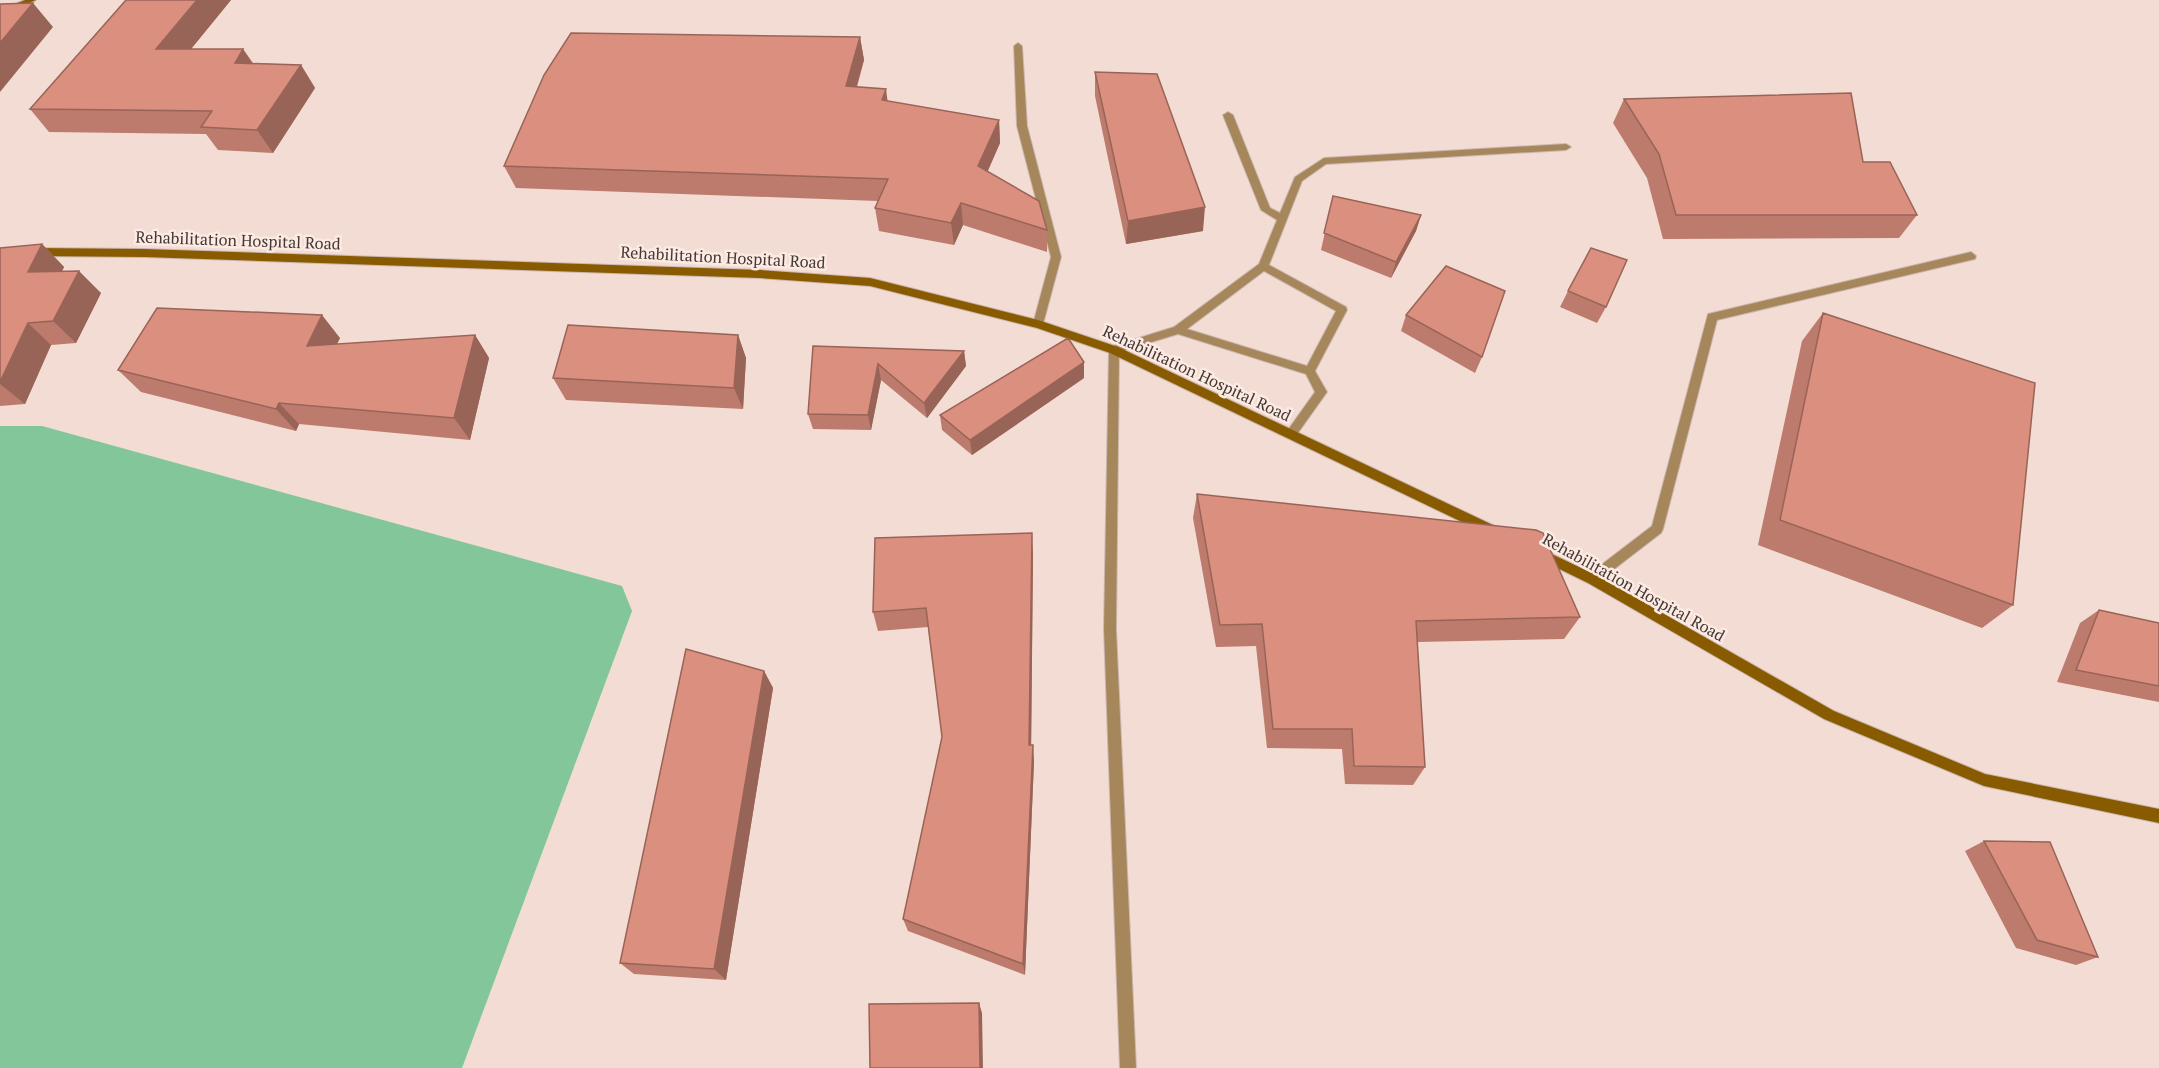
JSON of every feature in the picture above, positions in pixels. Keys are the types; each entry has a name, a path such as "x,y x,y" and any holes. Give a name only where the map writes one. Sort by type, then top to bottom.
{"street":[{"path":"0,13 32,0"},
{"name":"Rehabilitation Hospital Road","path":"24,252 156,253 748,273 870,282 1038,324 1114,350 1506,538"},
{"name":"Rehabilitation Hospital Road","path":"1528,548 1592,579 1829,715 1984,780 2159,816"}],"lane":[{"path":"1018,46 1022,126 1056,257 1038,324"},
{"path":"1228,115 1266,210 1282,218"},
{"path":"1128,1068 1110,629 1114,350 1178,330 1263,266 1298,179 1324,161 1566,147"},
{"path":"1592,579 1658,530 1712,316 1971,256"},
{"path":"1263,266 1341,310 1310,372"},
{"path":"1178,330 1310,372 1321,392 1291,434"}],"green space":[{"path":"0,426 42,426 622,586 632,611 462,1068 0,1068"}],"building":[{"path":"126,0 197,0 156,49 243,49 235,63 301,65 257,130 201,127 212,111 30,109"},
{"path":"33,3 0,43 0,4"},
{"path":"571,33 860,37 846,86 886,89 882,100 999,120 978,166 1039,201 1047,230 961,203 951,223 875,208 888,179 504,166 544,75"},
{"path":"1095,72 1157,74 1205,207 1128,221"},
{"path":"1851,93 1863,162 1890,162 1917,215 1676,215 1659,154 1624,99"},
{"path":"1333,196 1421,215 1396,262 1324,233"},
{"path":"42,244 28,272 79,271 53,321 28,323 0,382 0,248"},
{"path":"1591,248 1627,260 1606,307 1568,291"},
{"path":"1446,266 1505,291 1482,357 1406,315"},
{"path":"157,308 322,315 307,346 475,335 454,418 279,403 276,409 118,370"},
{"path":"1823,313 2035,383 2013,605 1780,520"},
{"path":"568,325 738,335 734,388 553,378"},
{"path":"1068,338 1084,362 970,440 940,415"},
{"path":"813,346 964,351 924,403 878,364 868,415 808,414"},
{"path":"1197,494 1536,530 1543,533 1580,617 1416,621 1425,767 1354,766 1352,729 1273,729 1262,624 1220,625"},
{"path":"1032,533 1029,745 1033,745 1023,964 903,919 942,737 926,608 873,612 875,538"},
{"path":"2099,610 2159,623 2159,686 2076,670"},
{"path":"686,649 764,671 714,969 620,963"},
{"path":"1984,841 2050,842 2098,957 2037,940"},
{"path":"979,1003 980,1068 870,1068 869,1004"}]}
